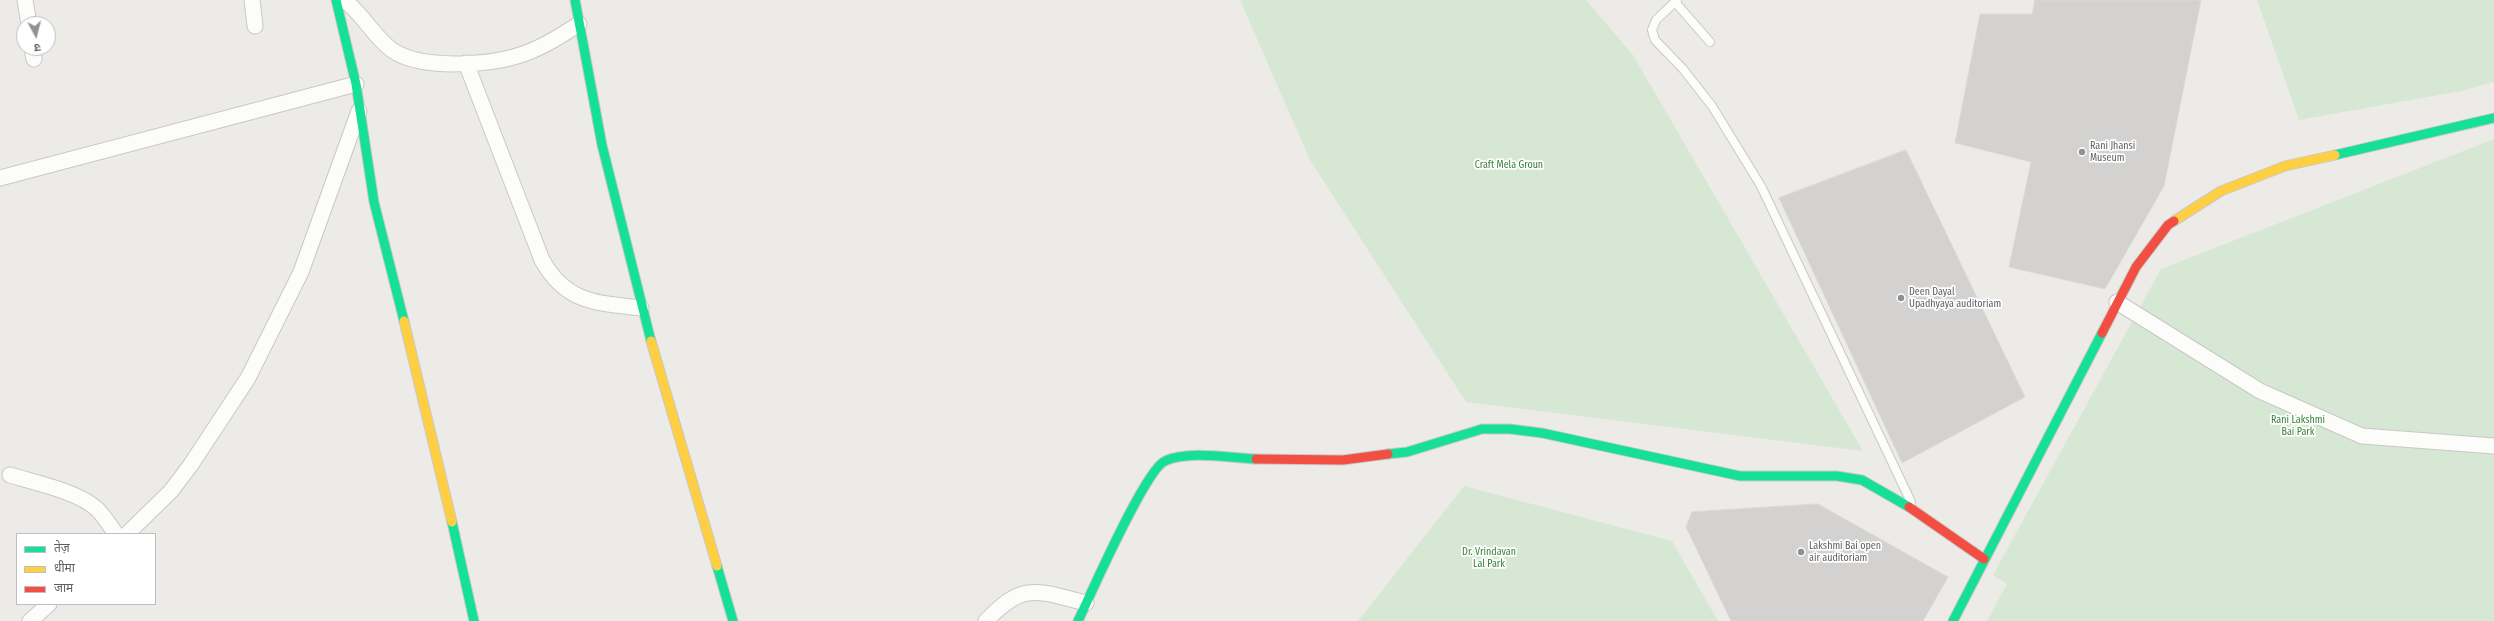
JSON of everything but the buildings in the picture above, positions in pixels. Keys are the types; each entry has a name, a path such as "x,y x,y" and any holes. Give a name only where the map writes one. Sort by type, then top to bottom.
{"street":[{"path":"25,0 27,16"},
{"path":"252,0 255,26"},
{"path":"336,0 356,84 374,202 441,472 474,621"},
{"path":"344,0 351,5 378,39 394,51 416,60 442,63 466,63 524,54 545,45 579,24"},
{"path":"575,0 602,145 641,308 733,621"},
{"path":"466,63 542,260 552,278 567,291 597,303 641,308"},
{"path":"0,178 356,84"},
{"path":"128,533 171,491 190,466 248,378 301,272 359,110"},
{"path":"1953,621 2136,267 2168,226 2221,191 2284,166 2494,118"},
{"path":"2117,302 2260,392 2362,436 2494,446"},
{"path":"1078,621 1131,510 1153,473 1164,461 1178,457 1343,460 1407,452 1482,430 1510,429 1542,433 1740,476 1837,476 1862,480 1915,510 1984,559"},
{"path":"10,475 73,495 86,502 97,509 115,533"},
{"path":"986,621 1004,602 1014,595 1034,592 1086,603"},
{"path":"30,621 48,605"}],"lane":[{"path":"1710,42 1676,1 1656,20 1652,30 1655,40 1683,70 1712,106 1762,186 1915,510"}],"green space":[{"name":"Craft Mela Groun","path":"1240,0 1586,0 1633,55 1863,451 1466,402 1310,160"},
{"path":"2257,0 2494,0 2494,82 2461,91 2299,120"},
{"name":"Rani Lakshmi Bai Park","path":"2494,139 2494,621 1987,621 2007,584 1993,575 2161,269"},
{"name":"Dr. Vrindavan Lal Park","path":"1464,486 1672,541 1718,621 1358,621"}],"traffic: fast":[{"path":"336,0 356,84 374,202 404,321"},
{"path":"575,0 602,145 651,341"},
{"path":"2335,155 2494,118"},
{"path":"1953,621 2102,333"},
{"path":"1388,454 1407,452 1482,429 1510,429 1542,433 1740,476 1837,476 1862,480 1909,507"},
{"path":"1078,621 1132,508 1156,469 1165,461 1185,456 1222,456 1256,459"},
{"path":"452,522 474,621"},
{"path":"717,566 733,621"}],"traffic: slow":[{"path":"2174,221 2221,191 2285,166 2335,155"},
{"path":"404,321 452,522"},
{"path":"651,341 717,566"}],"traffic: jam":[{"path":"2102,333 2136,267 2168,225 2174,221"},
{"path":"1256,459 1343,460 1388,454"},
{"path":"1909,507 1984,559"}],"place":[{"name":"Rani Jhansi Museum","path":"2082,152"},
{"name":"Deen Dayal Upadhyaya auditoriam","path":"1901,298"},
{"name":"Lakshmi Bai open air auditoriam","path":"1801,552"}]}
